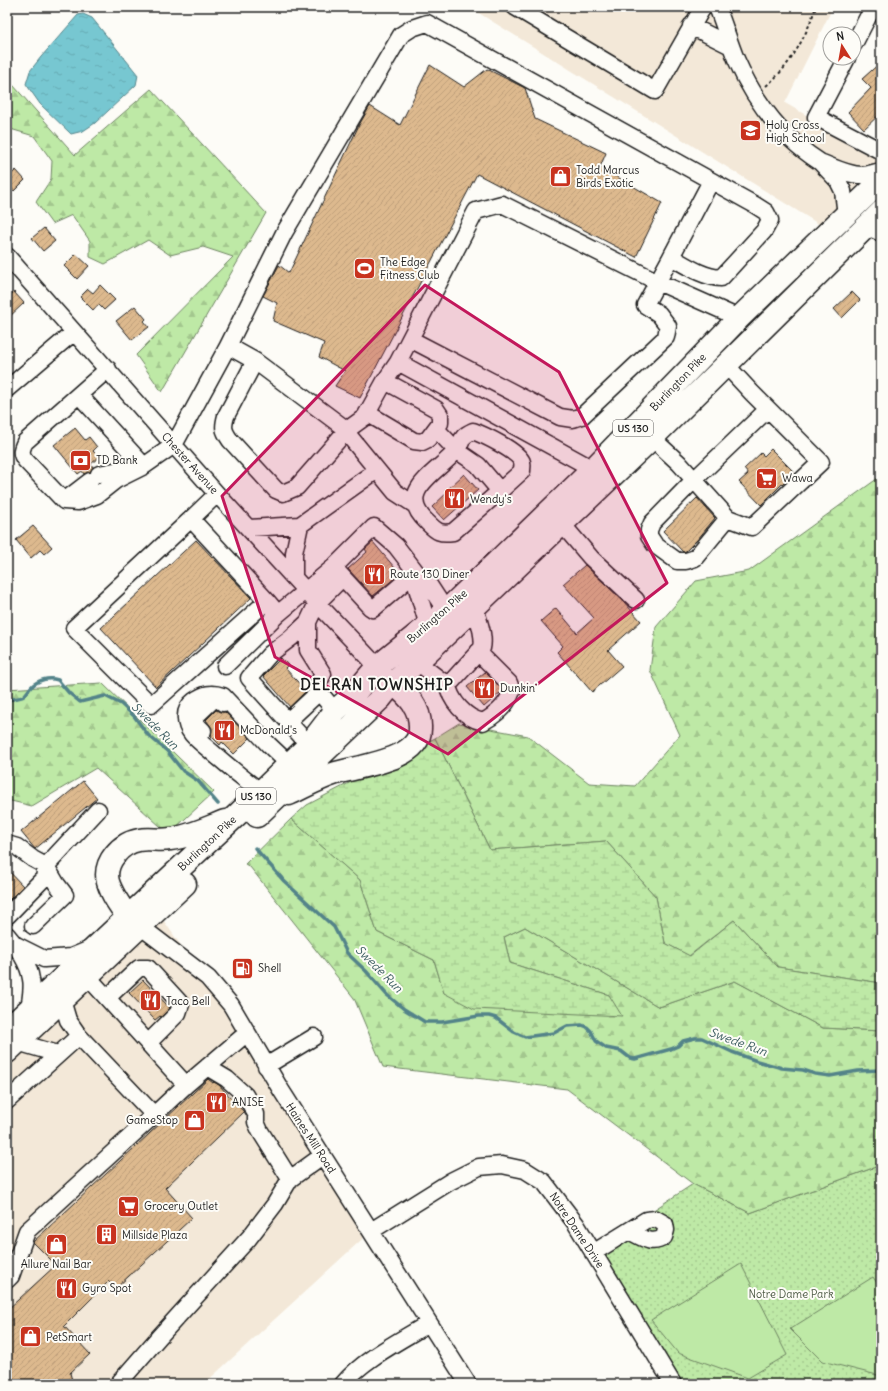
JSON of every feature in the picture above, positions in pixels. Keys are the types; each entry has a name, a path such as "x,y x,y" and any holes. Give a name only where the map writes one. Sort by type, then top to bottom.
{"highway":[{"name":"Burlington Pike","path":"10,1041 62,1000 87,976 134,921 234,818 267,796 289,764 309,745 335,711 353,695 377,668 446,611 593,469 740,318 881,181"},
{"name":"Burlington Pike","path":"10,1041 29,1010 95,947 134,921 267,796 376,703 393,683 475,607 726,365 876,224"},
{"path":"267,796 335,774 384,761 409,749 417,742 420,732 417,709 408,696 393,683"},
{"path":"134,921 117,902 108,881 108,869 118,850 139,840 169,840 185,836 234,818"}],"street":[{"path":"515,7 655,91 703,7"},
{"path":"717,7 737,60 756,95 784,133 801,149 820,162 842,171 856,175 867,175 881,171"},
{"path":"862,28 873,7"},
{"path":"108,369 25,442 21,449 22,456 26,461 64,501 78,502 97,495 116,480 144,466 174,445 228,346 284,233 400,35 412,28 427,23 766,212 770,220 764,231 721,278 712,277 701,273 671,257"},
{"path":"692,26 731,46"},
{"path":"843,66 816,117 881,150"},
{"path":"820,162 838,181 843,191 846,215"},
{"path":"410,339 560,416 573,419 582,416 666,337 668,326 659,314 645,306 711,181"},
{"path":"255,361 226,416 224,432 276,490 283,493 297,487 347,431 365,417 385,381 398,362 476,211 502,204 658,282 740,318"},
{"name":"Chester Avenue","path":"7,256 217,494 377,668 393,683"},
{"path":"7,389 74,332"},
{"path":"228,346 255,361 347,431 395,492 414,505 421,517 434,529 443,534 453,532 522,471 522,462 517,455 482,434 473,431 464,436 456,450 416,491 414,505"},
{"path":"398,362 593,469"},
{"path":"652,438 694,480 728,518 752,527 821,462 726,365"},
{"path":"367,413 414,441 422,442 428,439 440,423 440,415 436,409 385,381"},
{"path":"79,395 144,466"},
{"path":"728,518 695,558 686,561 678,561 655,545 649,536 649,530 652,524 694,480 768,409"},
{"path":"436,429 456,450 478,464 500,491"},
{"path":"64,501 94,477 144,466"},
{"path":"249,528 300,525 377,470"},
{"path":"217,494 74,628 151,705 267,601"},
{"path":"191,519 278,614"},
{"path":"562,524 591,558 636,600"},
{"path":"294,577 294,553 300,525"},
{"path":"309,745 249,678 270,654 291,638 308,622 317,603 374,527 396,546 416,572 429,585 446,611"},
{"path":"338,573 373,609 416,572"},
{"path":"416,572 417,588 428,626"},
{"path":"225,666 278,614 306,590 338,573"},
{"path":"417,662 442,680 447,682 452,681 480,650 483,642 475,607"},
{"path":"308,622 308,650 323,674 316,688 335,711"},
{"path":"447,682 448,689 454,701 468,716 483,722 493,717 509,698 512,691 509,682 480,650"},
{"path":"288,722 319,692"},
{"path":"267,796 243,778 192,734 186,720 186,712 192,703 204,694 214,693 223,696 289,764"},
{"path":"7,916 44,878 46,866 98,810"},
{"path":"7,844 17,847 33,859 46,866 65,895 33,926"},
{"name":"Haines Mill Road","path":"134,921 208,978 231,1005 266,1066 322,1156 468,1384"},
{"path":"11,940 44,959 71,957 95,947"},
{"path":"11,940 28,969 31,979 29,1010"},
{"path":"107,998 139,968 148,968 181,1004 178,1013 148,1043"},
{"path":"87,976 186,1085"},
{"path":"62,1000 68,1020 79,1036 154,1115"},
{"path":"7,1280 11,1276 27,1231 186,1085 247,1033"},
{"path":"7,1101 79,1036"},
{"path":"266,1066 314,1037"},
{"path":"10,1041 58,1054"},
{"path":"207,1067 220,1076 227,1078 245,1095 256,1114 256,1122 260,1132 290,1179"},
{"path":"118,1384 249,1238 275,1204 290,1179 322,1156"},
{"name":"Notre Dame Drive","path":"371,1231 451,1181 479,1167 502,1165 525,1170 544,1182 576,1224 673,1384"},
{"path":"593,1253 629,1231"},
{"path":"343,1384 366,1362 429,1323"}],"path":[{"path":"756,95 782,72 805,36 816,7"}],"highlighted area":[{"path":"425,285 559,372 667,583 448,754 275,657 222,496"}],"shaded area":[{"name":"Holy Cross High School","path":"469,7 833,7 824,26 822,26 822,29 785,103 881,158 881,181 830,231"},
{"path":"157,911 281,1090 371,1231 204,1384 7,1384 7,1052"}],"green space":[{"path":"13,85 75,155 151,89 266,213 162,392 136,355 233,257 203,247 170,255 148,240 105,264 90,257 90,241 72,215 52,224 36,202 51,179 52,161 34,136 7,128 7,91"},
{"path":"881,476 881,983 778,967 734,920 689,956 665,943 656,897 606,841 490,850 435,738 459,723 528,736 589,783 635,786 680,735 650,670 656,627 696,581 749,571"},
{"path":"102,683 214,792 171,832 161,827 96,768 32,806 7,800 7,689"},
{"path":"435,738 490,850 606,841 656,897 665,943 690,956 734,920 778,967 881,983 881,1031 823,1028 735,981 659,1007 525,927 504,937 510,963 609,995 622,1016 474,1009 444,993 434,960 377,932 360,880 291,819 307,805"},
{"path":"291,819 360,880 377,932 434,960 444,993 609,995 510,963 504,937 525,927 659,1007 735,981 823,1028 881,1031 881,1165 750,1213 693,1184 567,1089 383,1067 354,998 250,867 245,864"},
{"name":"Notre Dame Park","path":"881,1165 881,1384 674,1384 590,1252 693,1184 750,1213"},
{"path":"741,1264 787,1355 748,1378 678,1353 651,1320"},
{"path":"873,1277 881,1289 881,1376 822,1361 790,1329"}],"water":[{"path":"83,14 92,18 138,75 136,85 95,123 83,131 71,134 40,104 26,84 30,71 41,57 78,15"}],"building":[{"path":"881,62 881,113 864,129 848,112 871,88 862,79"},
{"path":"430,65 464,87 487,69 525,88 535,119 606,153 600,167 662,203 636,257 477,174 360,398 335,386 345,371 319,357 324,343 273,321 277,303 263,296 279,265 289,273 359,125 370,106 400,125"},
{"path":"16,170 25,180 14,191 7,183 7,178"},
{"path":"44,228 55,241 43,251 32,238"},
{"path":"76,254 89,266 77,279 64,266"},
{"path":"100,285 115,300 104,310 99,305 93,310 80,297 88,289 93,293"},
{"path":"14,292 24,303 7,319 7,298"},
{"path":"852,292 860,300 842,318 834,309"},
{"path":"135,306 146,319 144,321 149,327 132,340 116,321"},
{"name":"TD Bank","path":"75,428 85,440 89,437 97,447 93,451 99,457 91,464 93,467 90,472 84,474 82,471 78,474 54,445"},
{"name":"Wawa","path":"771,449 794,472 761,505 739,482 748,474 744,469 761,453 764,456"},
{"name":"Wendy's","path":"464,474 478,490 444,520 432,507"},
{"path":"697,498 715,518 698,539 686,551 683,552 663,531"},
{"path":"33,526 52,547 44,554 40,550 31,558 16,540"},
{"path":"196,540 251,598 156,687 101,628"},
{"name":"Route 130 Diner","path":"373,542 400,574 373,596 348,569 367,552 365,549"},
{"path":"585,565 624,602 641,621 608,650 622,666 592,692 557,652 563,646 541,621 556,608 577,633 594,618 563,584"},
{"path":"281,658 288,665 285,668 306,691 290,707 263,676"},
{"name":"Dunkin'","path":"485,672 501,688 502,691 484,707 467,687"},
{"name":"McDonald's","path":"216,710 225,712 250,738 234,754 222,742 220,745 211,736 212,728 206,720"},
{"path":"83,781 97,798 35,849 21,832"},
{"path":"7,869 23,886 7,902"},
{"name":"Taco Bell","path":"143,980 170,1008 161,1017 160,1016 155,1020 129,993"},
{"name":"Millside Plaza","path":"208,1079 219,1085 244,1112 165,1188 192,1218 116,1288 109,1281 64,1326 90,1354 70,1373 73,1384 7,1384 7,1310 56,1265 33,1242"}],"waterway":[{"name":"Swede Run","path":"7,701 22,697 37,683 43,680 51,679 58,680 69,693 80,702 105,696 121,704 134,716 148,735 167,751 183,771 198,781 218,804"},
{"name":"Swede Run","path":"255,848 284,881 334,927 347,953 366,971 387,995 404,1009 425,1022 442,1022 479,1016 489,1016 496,1018 514,1032 525,1037 554,1033 567,1026 582,1025 587,1027 591,1031 596,1041 606,1048 621,1051 630,1058 635,1059 671,1049 678,1046 683,1041 702,1038 732,1052 757,1061 782,1068 803,1070 815,1074 830,1076 858,1071 881,1070"}],"place":[{"name":"Holy Cross High School","path":"750,131"},
{"name":"Todd Marcus Birds Exotic","path":"560,176"},
{"name":"The Edge Fitness Club","path":"364,268"},
{"name":"TD Bank","path":"81,460"},
{"name":"Wawa","path":"766,478"},
{"name":"Wendy's","path":"455,499"},
{"name":"Route 130 Diner","path":"374,574"},
{"name":"Dunkin'","path":"485,688"},
{"name":"McDonald's","path":"224,730"},
{"name":"Shell","path":"242,968"},
{"name":"Taco Bell","path":"150,1001"},
{"name":"ANISE","path":"216,1102"},
{"name":"GameStop","path":"194,1120"},
{"name":"Grocery Outlet","path":"129,1206"},
{"name":"Millside Plaza","path":"107,1235"},
{"name":"Allure Nail Bar","path":"56,1244"},
{"name":"Gyro Spot","path":"67,1288"},
{"name":"PetSmart","path":"30,1337"}],"district":[{"name":"DELRAN TOWNSHIP","path":"377,685"}]}
